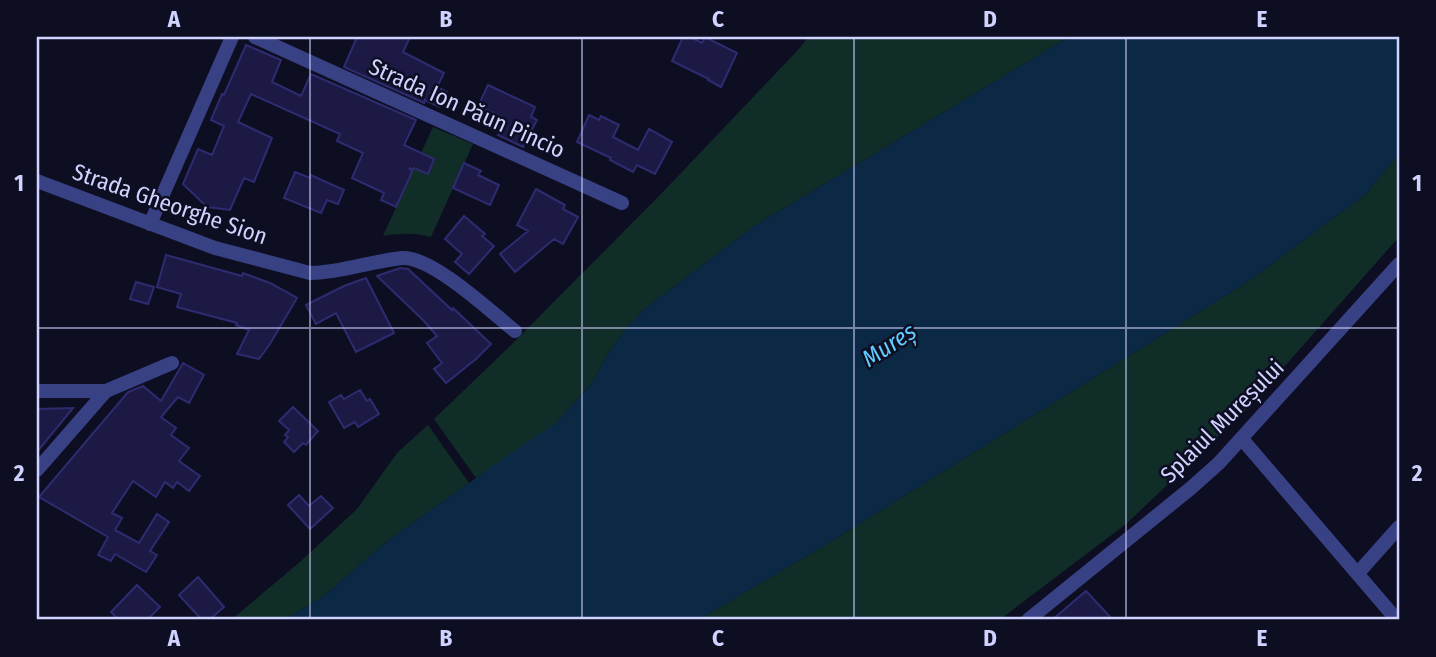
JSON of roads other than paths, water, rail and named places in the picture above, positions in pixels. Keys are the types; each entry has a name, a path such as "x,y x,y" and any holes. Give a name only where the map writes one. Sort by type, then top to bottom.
{"street":[{"path":"150,223 232,37"},
{"name":"Strada Ion Păun Pincio","path":"256,37 622,203"},
{"name":"Strada Gheorghe Sion","path":"37,181 215,248 310,273 325,273 388,260 412,259 454,283 514,331"},
{"name":"Splaiul Mureșului","path":"1028,620 1219,463 1399,264"},
{"path":"37,391 106,391 172,363"},
{"path":"37,470 106,391"},
{"path":"1242,439 1397,620"},
{"path":"1358,573 1399,527"}],"water":[{"name":"Mureș","path":"1069,37 1399,37 1399,154 1366,194 1249,281 827,544 698,620 284,620 324,596 386,542 555,424 592,383 607,355 643,310 753,227"}]}
